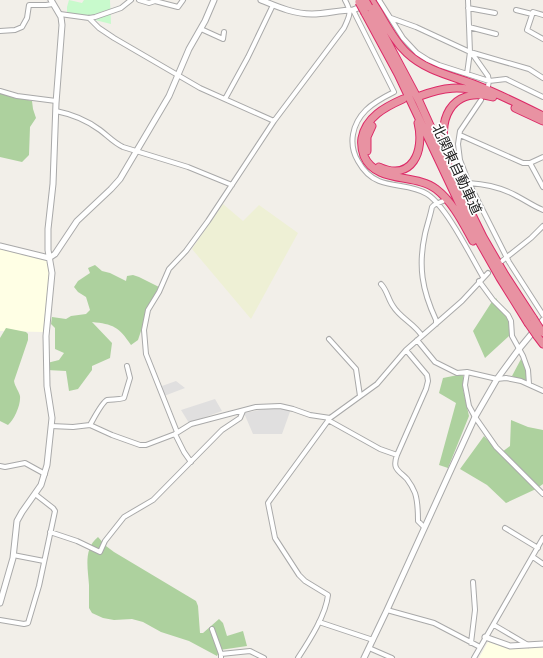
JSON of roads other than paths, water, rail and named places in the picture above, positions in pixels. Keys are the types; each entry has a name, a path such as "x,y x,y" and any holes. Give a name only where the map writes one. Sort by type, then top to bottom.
{"highway":[{"name":"北関東自動車道","path":"367,3 386,50 467,220 518,308 541,334 543,344"},
{"name":"北関東自動車道","path":"367,3 419,101 452,174 483,237 530,321"},
{"path":"367,3 401,47 413,58 445,75 486,87 520,107"},
{"path":"386,50 416,118 421,141 419,152 413,162 409,166 397,170 385,169 374,163 368,154 367,137 373,125 381,116 403,101 381,111 374,116 367,126 362,144 366,160 374,168 383,173 426,183 435,188 454,209 497,280 518,308"},
{"path":"486,87 450,84 419,94 442,89 457,88 473,90 539,115 543,122"},
{"path":"483,237 448,156 444,141 443,128 449,111 459,100 472,95 493,97"}],"street":[{"path":"60,14 89,18 121,8 131,0"},
{"path":"139,0 150,4 155,1 178,7 183,0"},
{"path":"0,246 49,258 55,254 77,221 119,181 164,105 189,49 201,29 214,0"},
{"path":"261,0 288,11 313,14 351,10 367,3 390,18 416,27 470,52 529,69 543,78"},
{"path":"345,0 394,92 366,110 359,119 354,129 352,142 354,155 363,169 373,178 426,193 438,203 483,276"},
{"path":"466,74 470,52 468,0"},
{"path":"0,31 15,30 22,27 27,18 29,5 46,5 52,2 60,14 62,25 56,101 53,184 48,236 48,250 52,273 46,336 47,386 51,410 51,426 45,474 41,485 17,521 13,555 0,603"},
{"path":"225,99 248,57 273,5"},
{"path":"468,8 495,13"},
{"path":"191,462 184,452 176,433 146,354 144,330 148,310 159,292 169,269 186,250 208,221 274,121 344,28 351,10"},
{"path":"516,10 543,15"},
{"path":"532,14 527,30 543,39"},
{"path":"89,18 99,28 114,38 200,88 274,121"},
{"path":"390,18 403,38 417,53 439,65 489,81 506,80 543,97"},
{"path":"469,27 496,34"},
{"path":"201,29 223,39 224,32"},
{"path":"470,52 483,69 489,81"},
{"path":"486,87 489,81"},
{"path":"0,91 17,96 56,101"},
{"path":"481,100 480,105 462,127 458,144 460,160 469,183 507,257 543,315"},
{"path":"56,111 91,124 123,147 188,167 232,184"},
{"path":"460,135 523,163 530,163 543,157"},
{"path":"530,163 543,188"},
{"path":"469,183 480,184 511,193 531,205 543,210"},
{"path":"467,191 473,189"},
{"path":"436,324 436,320 425,292 420,270 427,224 434,204 443,201"},
{"path":"502,261 531,238 543,226"},
{"path":"298,658 310,640 319,622 328,595 305,581 299,575 275,538 268,504 329,419 378,384 406,350 462,301 483,276 488,273"},
{"path":"479,281 493,300 508,315 511,321 512,336 528,370 529,384"},
{"path":"381,284 386,290 394,308 415,327 422,336"},
{"path":"364,658 475,417 497,379 543,320"},
{"path":"329,339 356,369 360,396"},
{"path":"417,340 429,356 443,367 457,373 467,372 497,379 506,378 521,381 543,392"},
{"path":"406,350 427,375 428,380 426,389 395,462 396,467 412,487 417,501 418,522 424,527"},
{"path":"90,425 104,402 124,398 130,378 127,366"},
{"path":"467,372 465,385 470,406 475,417 496,447 543,494"},
{"path":"51,426 73,427 90,425 112,436 146,446 176,433 191,424 256,407 280,406 329,419 380,449 397,455"},
{"path":"50,532 78,541 100,552 105,541 124,517 153,500 222,430 240,418 243,411"},
{"path":"0,466 5,467 25,463 45,474"},
{"path":"0,620 24,624 28,623 39,586 55,511 35,494"},
{"path":"505,528 543,550"},
{"path":"474,658 543,538"},
{"path":"13,555 44,561"},
{"path":"533,557 543,564"},
{"path":"471,643 475,610 473,582"},
{"path":"387,610 434,624 480,647"},
{"path":"319,622 373,640"},
{"path":"494,625 529,646"},
{"path":"212,629 221,656 250,651 264,658"},
{"path":"485,637 510,646 543,644"},
{"path":"369,648 392,658"}],"tunnel":[{"path":"445,200 467,191"}]}
